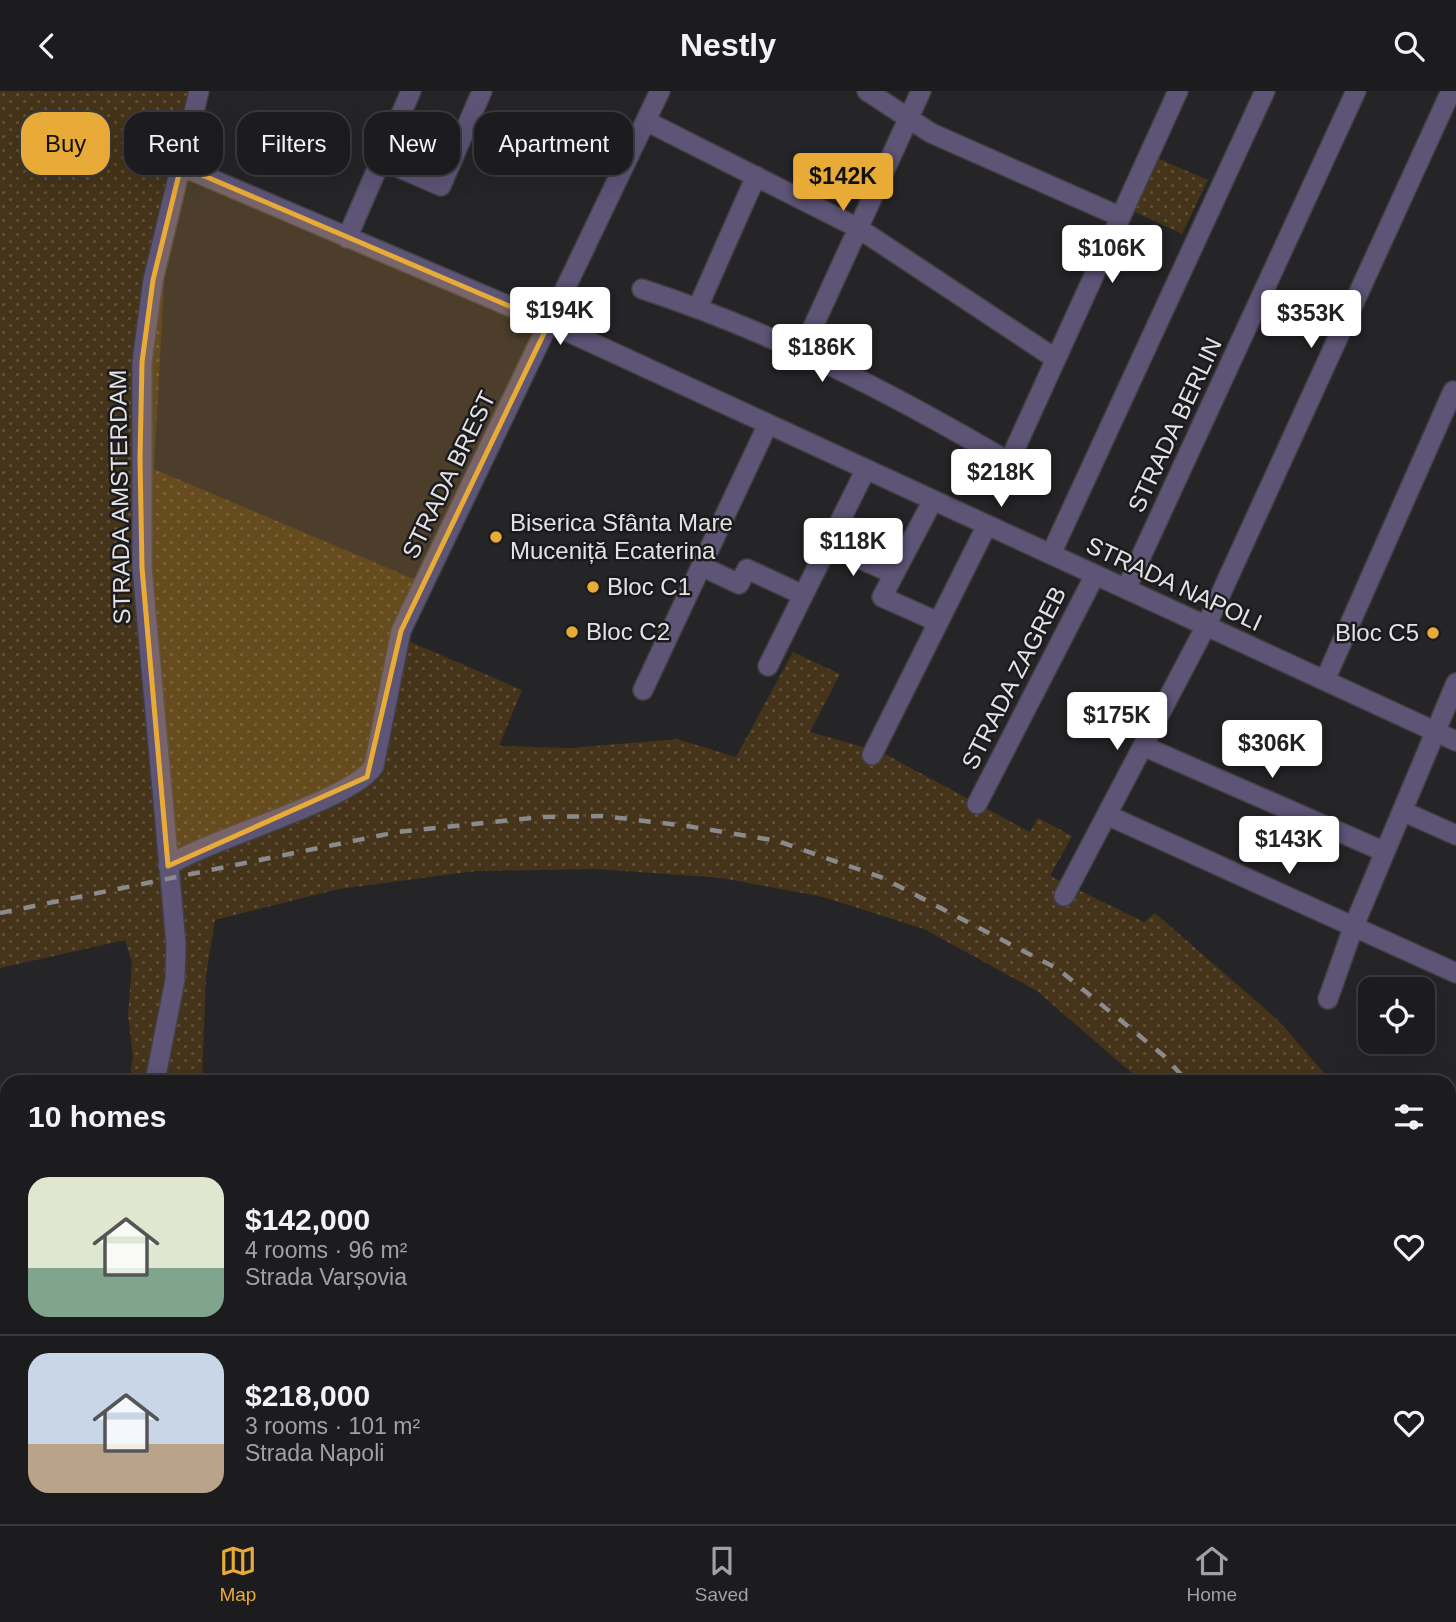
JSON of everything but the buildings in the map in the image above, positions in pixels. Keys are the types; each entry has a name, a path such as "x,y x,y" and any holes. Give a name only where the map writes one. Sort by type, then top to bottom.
{"street":[{"name":"STRADA AMSTERDAM","path":"194,112 199,91"},
{"path":"402,112 411,91"},
{"path":"460,142 482,91"},
{"name":"STRADA BREST","path":"168,866 190,852 321,800 368,777 374,766 401,631 660,91"},
{"path":"867,91 931,133 1121,217"},
{"path":"802,351 920,91"},
{"path":"642,289 698,307 802,351 930,416 1009,463 1178,91"},
{"path":"1051,554 1265,91"},
{"name":"STRADA BERLIN","path":"1126,589 1356,91"},
{"path":"1064,896 1206,626 1451,91"},
{"path":"646,121 858,228 1056,359"},
{"name":"STRADA AMSTERDAM","path":"156,1075 175,981 176,944 142,568 139,459 142,362 153,281 179,175"},
{"name":"STRADA NAPOLI","path":"202,175 549,323 1456,741"},
{"path":"347,238 374,175"},
{"path":"416,175 441,186 446,175"},
{"path":"698,307 756,176"},
{"path":"1325,680 1453,391"},
{"path":"643,690 768,424"},
{"path":"768,666 866,469"},
{"path":"933,500 882,597 938,622"},
{"path":"872,755 987,524"},
{"path":"829,545 894,574"},
{"path":"701,566 739,585 747,569 803,595"},
{"name":"STRADA ZAGREB","path":"977,804 1095,575"},
{"path":"1328,999 1353,928 1456,684"},
{"path":"1143,745 1385,852"},
{"path":"1402,811 1456,835"},
{"path":"1107,815 1456,973"}],"highlighted area":[{"path":"181,166 549,323 401,631 367,777 168,866 142,568 140,458 142,362 153,280"}],"shaded area":[{"path":"0,91 190,91 185,112 124,112 124,175 170,175 154,469 416,580 390,633 522,690 499,746 571,748 677,739 736,757 793,652 840,674 810,732 881,752 1030,832 1038,818 1072,836 1050,876 1144,922 1155,913 1278,1020 1326,1075 1134,1075 1037,991 924,929 823,897 722,878 596,869 476,871 339,889 215,920 206,975 202,1075 130,1075 133,1057 128,1015 132,963 125,940 0,968"},
{"path":"1155,157 1208,180 1182,234 1131,210"}],"railway":[{"path":"0,913 397,832 542,817 603,816 687,826 778,841 883,878 1058,969 1163,1055 1181,1075"}],"place":[{"name":"Biserica Sfânta Mare Muceniță Ecaterina","path":"496,537"},
{"name":"Bloc C1","path":"593,587"},
{"name":"Bloc C2","path":"572,632"},
{"name":"Bloc C5","path":"1433,633"}]}
